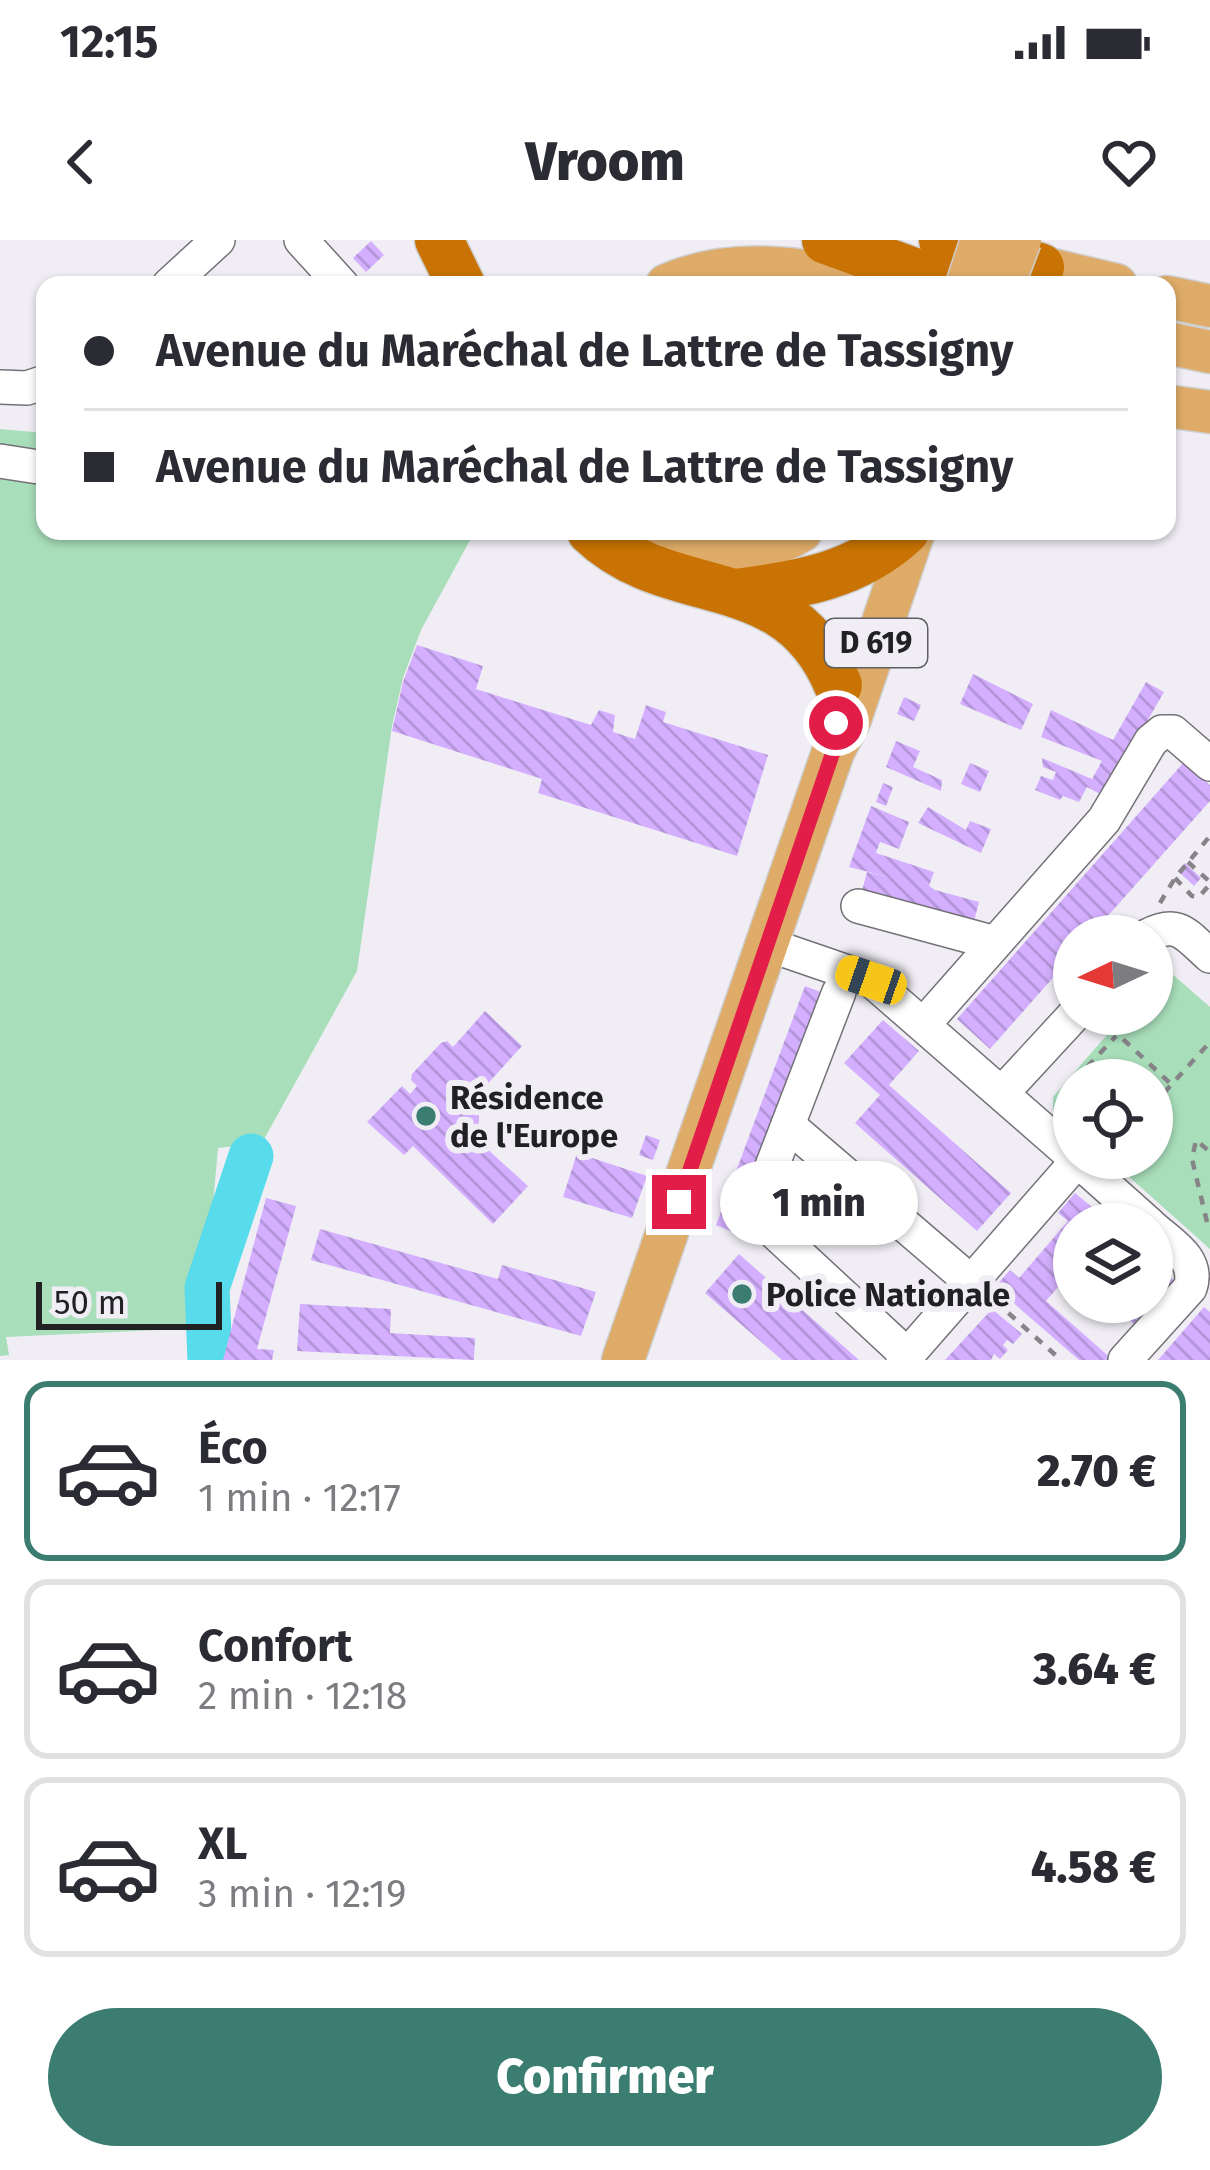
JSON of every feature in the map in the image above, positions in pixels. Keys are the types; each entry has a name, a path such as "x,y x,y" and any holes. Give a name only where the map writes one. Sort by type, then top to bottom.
{"highway":[{"path":"439,240 457,276"},
{"path":"826,240 925,276"},
{"path":"944,240 1021,264"},
{"path":"603,540 624,555 676,578 735,593 791,618 826,655 838,685"},
{"path":"735,593 810,584 892,540"}],"main road":[{"path":"971,276 987,240 1021,264 1076,276"},
{"path":"698,276 725,268 757,267 816,269 846,276"},
{"path":"1176,299 1210,306"},
{"path":"1176,345 1210,352"},
{"path":"1176,407 1210,412"},
{"path":"651,540 701,557 758,551 782,540"},
{"name":"D 619","path":"833,752 838,685 897,540"},
{"name":"D 619","path":"623,1360 833,752 850,719 898,540"}],"street":[{"path":"180,276 218,240"},
{"path":"302,240 324,276"},
{"path":"0,387 36,385"},
{"path":"0,461 36,467"},
{"path":"924,1024 1104,820 1150,741 1162,732 1173,732 1210,764"},
{"path":"858,906 995,944"},
{"path":"1173,928 1210,956"},
{"path":"769,945 871,980 1053,1137"},
{"path":"839,992 754,1214 905,1358 976,1286 1060,1179"},
{"path":"1004,1092 1057,1035"},
{"path":"788,1125 976,1286"},
{"path":"1099,1179 1126,1203"},
{"path":"1173,1246 1190,1261 1194,1276 1173,1307"},
{"path":"1125,1360 1158,1323"}],"path":[{"path":"1156,915 1175,878 1210,836"},
{"path":"1201,846 1210,854"},
{"path":"1175,878 1192,896 1199,897 1210,884 1188,862"},
{"path":"1095,1059 1116,1035"},
{"path":"1118,1035 1143,1059"},
{"path":"1173,1083 1210,1042"},
{"path":"1207,1222 1192,1159 1196,1140 1210,1152"},
{"path":"976,1286 1061,1360"}],"green space":[{"path":"0,429 36,432 36,540 470,540 421,630 403,678 357,971 262,1143 218,1148 202,1328 6,1337 9,1355 0,1356"},
{"path":"1173,975 1210,1007 1210,1249 1173,1216 1173,1203 1158,1203 1132,1179 1173,1179 1173,1059 1086,1059 1107,1035 1173,1035"}],"building":[{"path":"371,241 384,255 366,272 353,258"},
{"path":"417,645 483,666 476,689 591,725 599,710 615,715 613,732 635,739 646,705 666,712 663,722 768,755 737,856 538,793 542,779 392,731"},
{"path":"973,674 1033,704 1021,730 960,704"},
{"path":"1146,682 1164,692 1104,796 1087,787 1079,802 1035,790 1041,776 1053,780 1056,772 1043,767 1042,758 1092,779 1102,761 1041,737 1051,710 1113,740"},
{"path":"904,697 921,705 914,721 897,714"},
{"path":"896,741 920,751 913,767 942,780 941,791 886,767"},
{"path":"1184,762 1210,785 1210,801 1109,915 1053,915 1053,978 990,1049 957,1019"},
{"path":"970,763 989,771 980,792 961,784"},
{"path":"883,783 893,787 886,806 876,802"},
{"path":"871,806 909,822 899,849 880,842 876,853 934,872 929,886 935,890 979,902 974,921 862,891 867,872 897,879 849,867"},
{"path":"928,807 966,830 970,821 991,829 981,853 918,823"},
{"path":"1185,863 1201,878 1194,886 1178,871"},
{"path":"805,986 826,994 735,1233 716,1225"},
{"name":"Résidence de l'Europe","path":"485,1011 522,1046 471,1102 479,1110 479,1128 473,1136 528,1186 493,1224 413,1146 404,1155 367,1122 402,1086 410,1094 417,1086 412,1074 441,1043 447,1041 453,1047"},
{"path":"883,1020 919,1051 889,1085 1011,1193 977,1231 855,1123 880,1095 844,1063"},
{"path":"646,1135 660,1140 653,1160 639,1155"},
{"path":"577,1153 647,1176 632,1218 563,1197"},
{"path":"1075,1193 1087,1203 1066,1203"},
{"path":"266,1198 296,1206 257,1349 274,1350 272,1360 223,1360"},
{"path":"320,1229 498,1279 502,1265 596,1292 581,1336 311,1260"},
{"path":"1053,1238 1053,1293 1046,1301 1053,1307 1053,1323 1071,1323 1113,1360 1079,1360 995,1287 1010,1270 1019,1278"},
{"path":"739,1254 859,1360 782,1360 705,1293"},
{"path":"300,1304 391,1309 390,1333 475,1338 474,1360 297,1351"},
{"path":"1204,1307 1210,1312 1210,1360 1158,1360"},
{"path":"992,1309 1022,1334 1013,1344 1007,1340 1003,1345 1008,1350 1000,1359 994,1354 991,1360 945,1360"}],"waterway":[{"path":"210,1360 207,1288 251,1156"}],"place":[{"name":"Résidence de l'Europe","path":"426,1116"},
{"name":"Police Nationale","path":"742,1294"}],"route":[{"path":"679,1202 833,752 836,723"}]}
